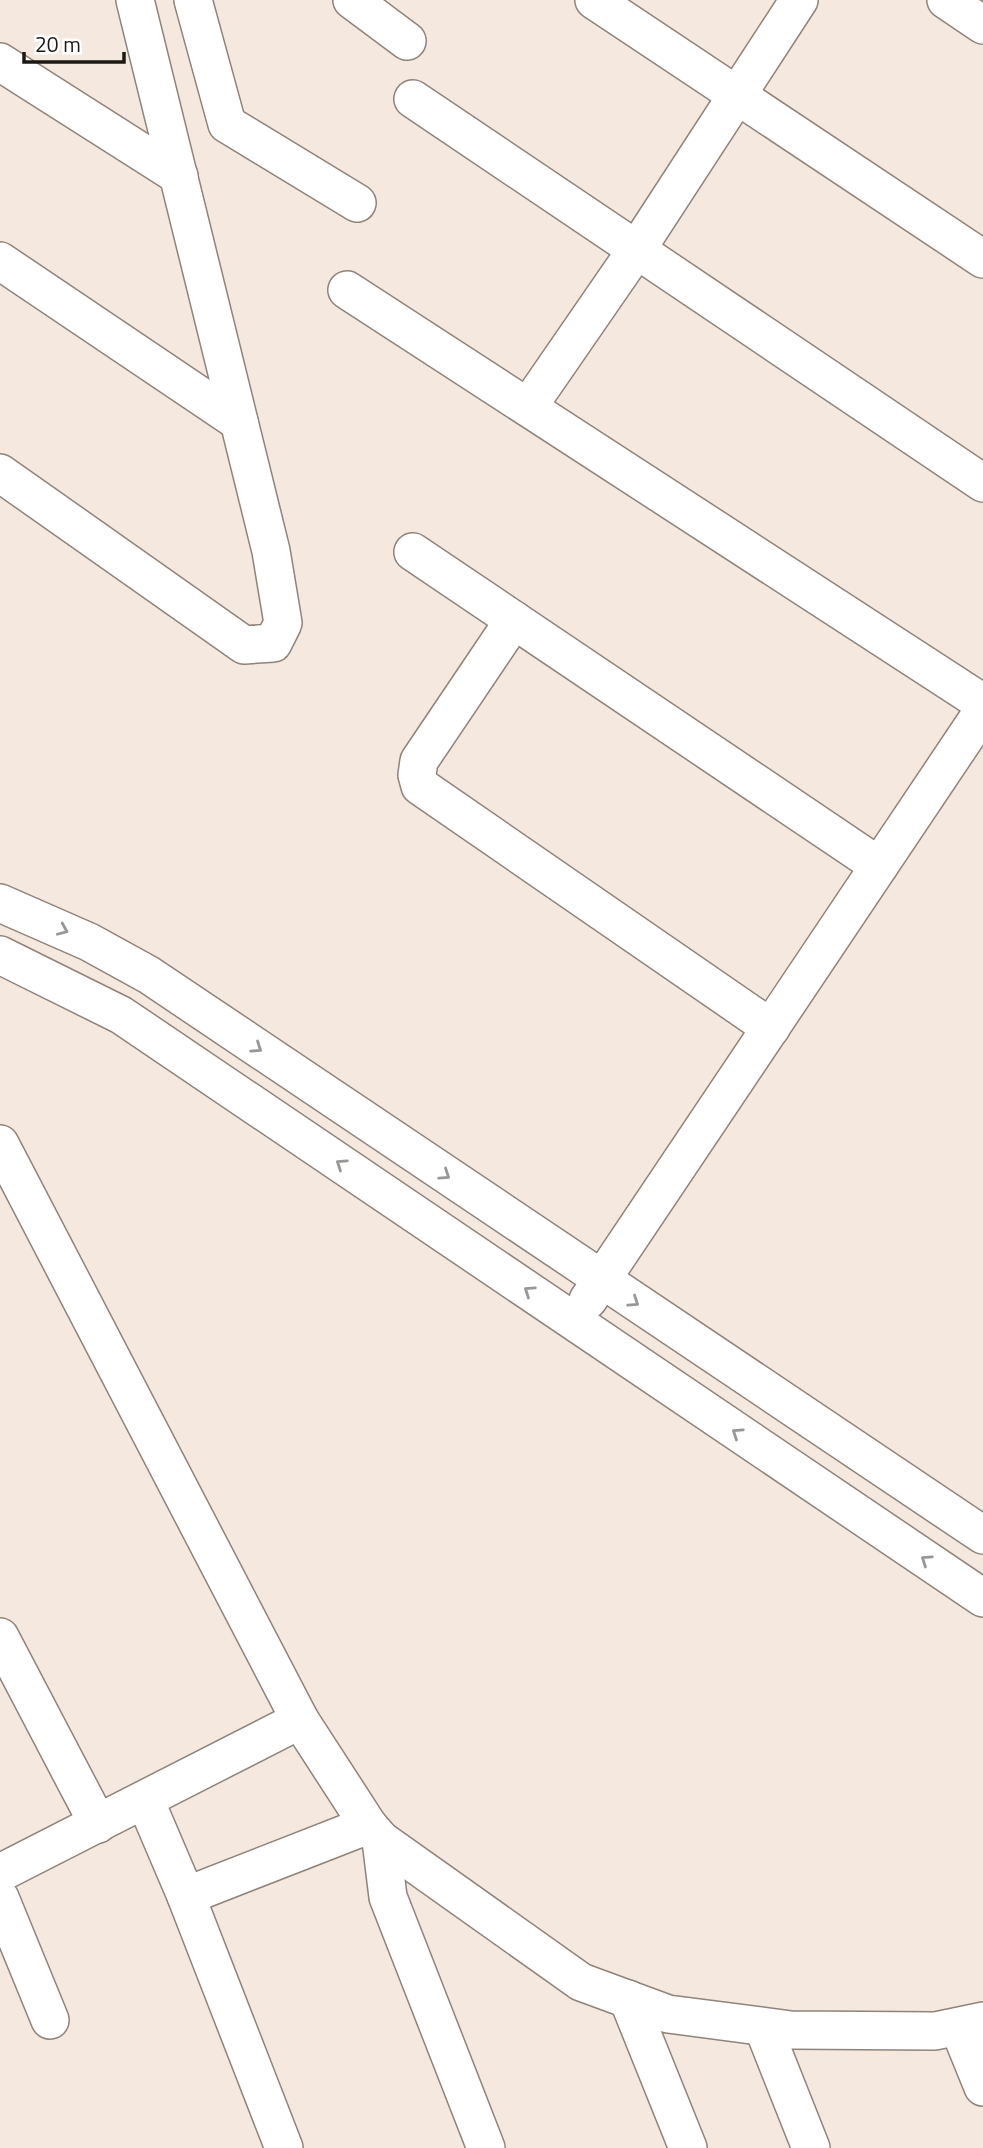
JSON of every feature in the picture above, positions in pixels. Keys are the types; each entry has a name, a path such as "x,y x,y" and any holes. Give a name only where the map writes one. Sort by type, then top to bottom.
{"street":[{"path":"0,473 244,645 273,643 283,623 271,551 135,0"},
{"path":"193,0 227,124 357,203"},
{"path":"352,0 407,41"},
{"path":"594,0 983,259"},
{"path":"528,407 637,249 799,0"},
{"path":"946,0 983,25"},
{"path":"0,62 175,161"},
{"path":"414,99 983,483"},
{"path":"175,161 227,124"},
{"path":"0,261 239,422"},
{"path":"347,290 983,703"},
{"path":"413,552 879,866"},
{"path":"514,620 419,761 416,775 420,786 771,1028"},
{"path":"574,1321 983,711"},
{"path":"0,904 89,942 149,975 983,1535"},
{"path":"0,955 121,1016 983,1598"},
{"path":"2,1152 300,1720 375,1832 581,1982 668,2014 763,2027 792,2030 922,2031 971,2025 983,2087"},
{"path":"0,1637 98,1824"},
{"path":"0,1873 300,1720"},
{"path":"145,1800 186,1896 284,2148"},
{"path":"186,1896 375,1832"},
{"path":"375,1832 388,1897 486,2148"},
{"path":"0,1898 50,2020"},
{"path":"628,1999 688,2148"},
{"path":"763,2027 811,2148"}]}
